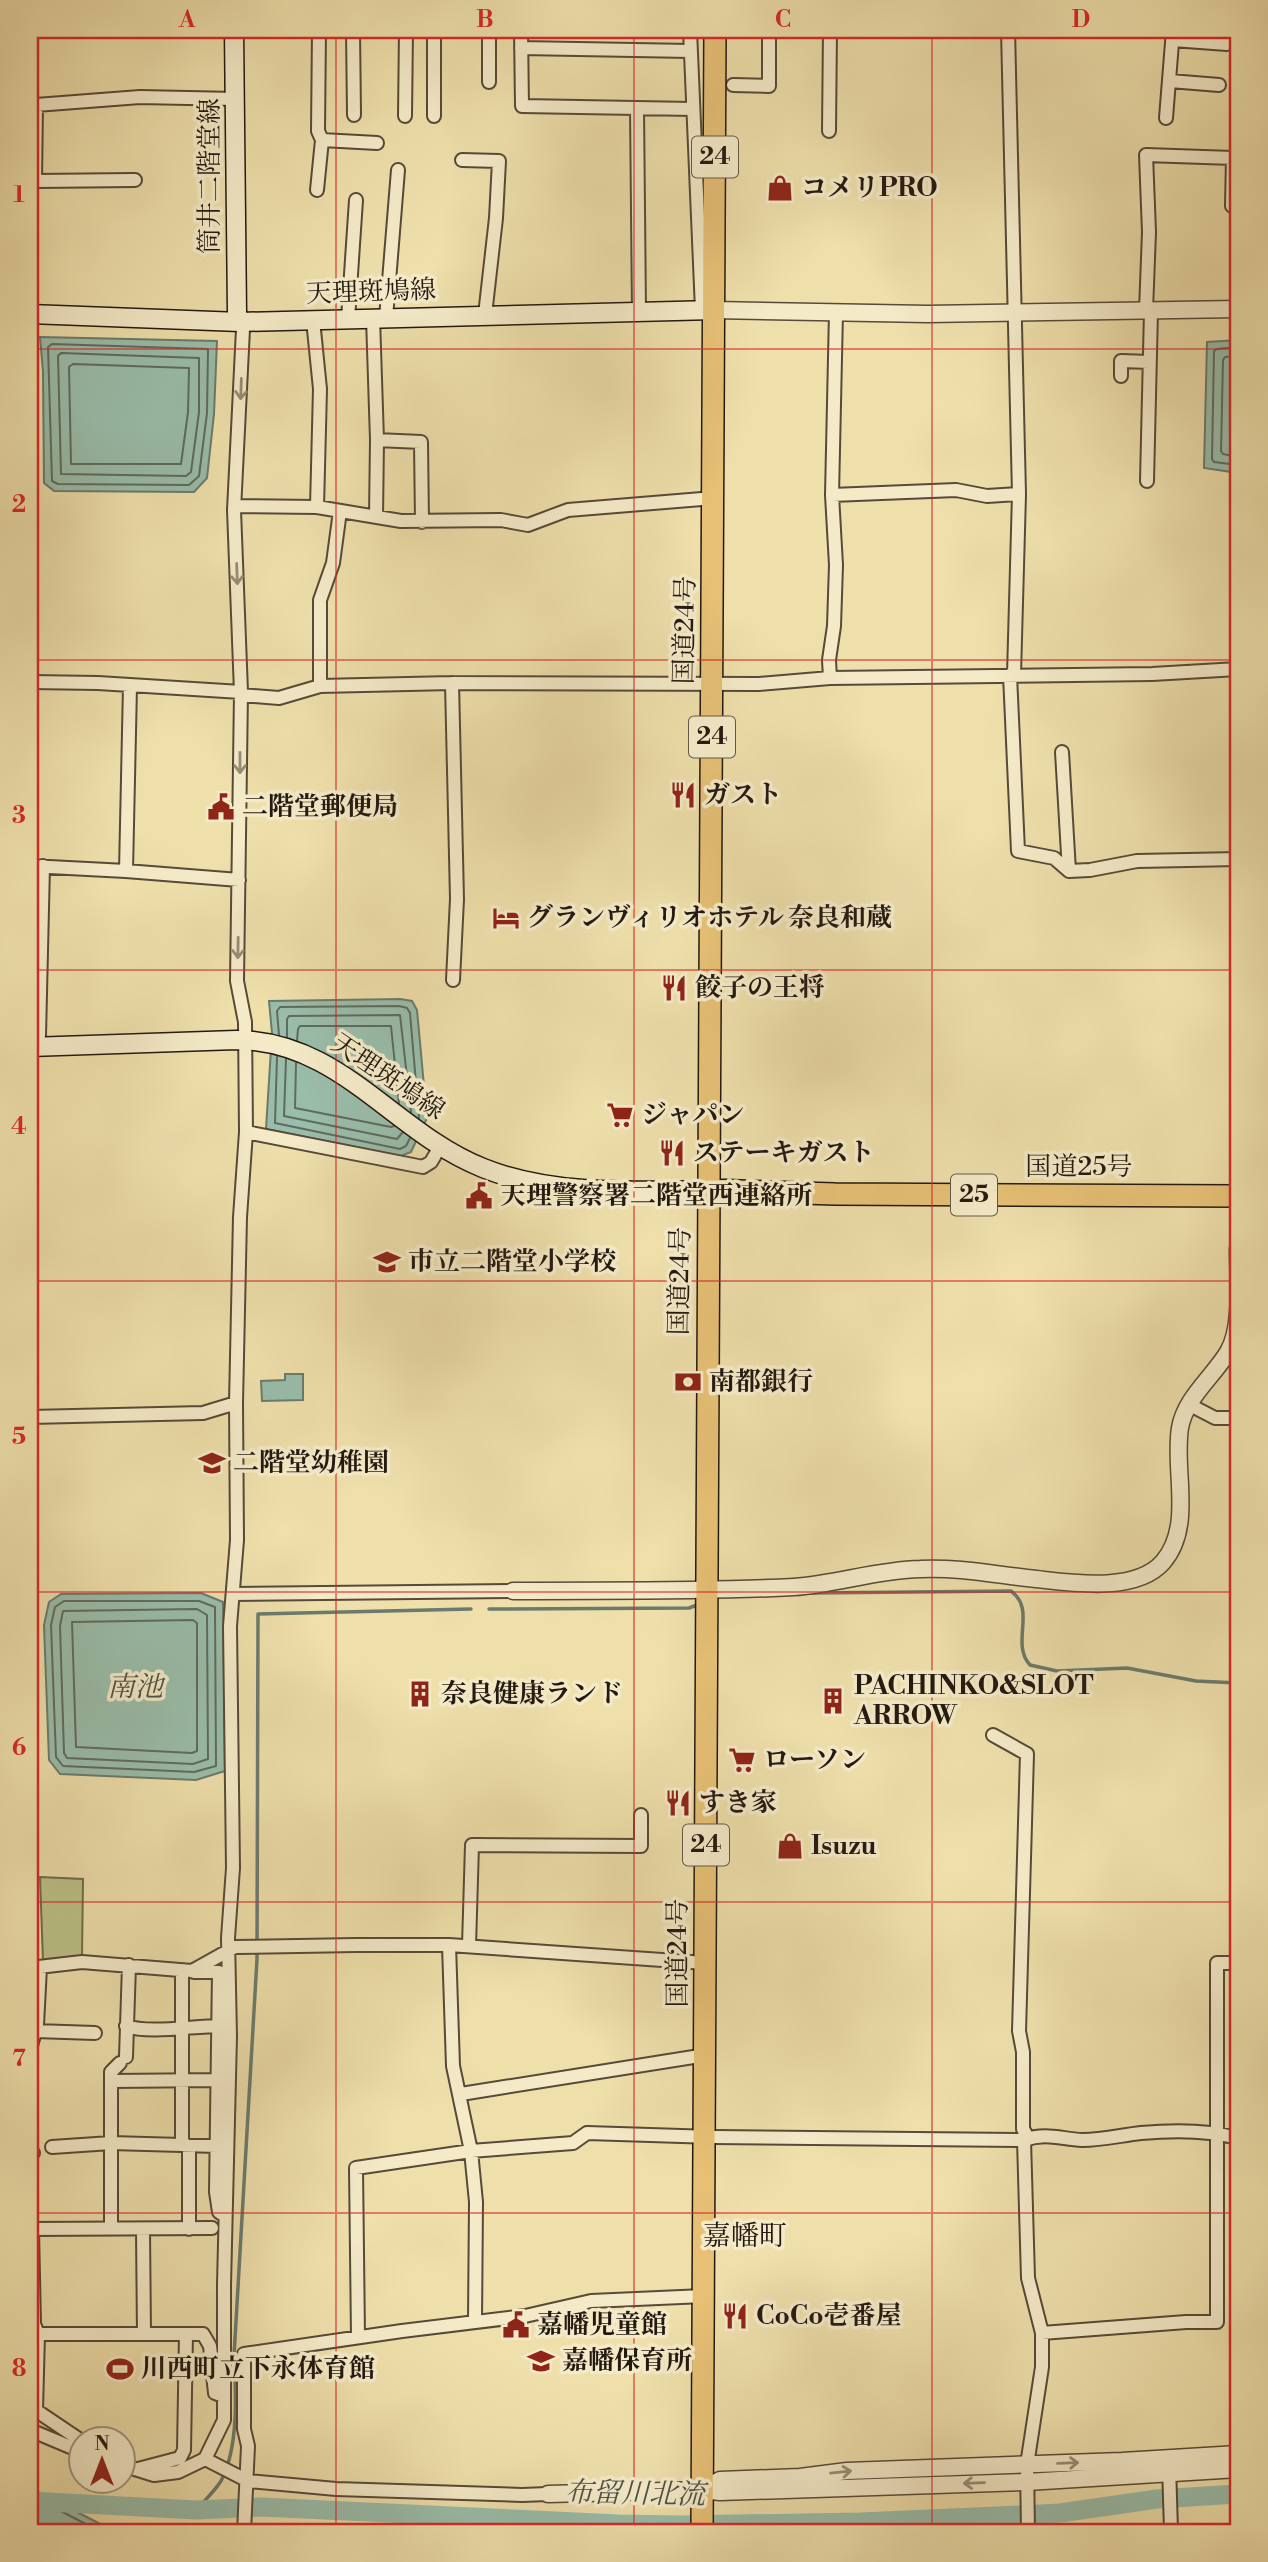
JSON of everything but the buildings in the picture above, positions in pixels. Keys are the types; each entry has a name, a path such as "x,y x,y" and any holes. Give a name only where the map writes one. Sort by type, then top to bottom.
{"highway":[{"name":"国道24号","path":"702,2532 714,498 708,310 714,285 715,30"},
{"name":"国道25号","path":"710,1190 848,1194 1238,1196"}],"main road":[{"name":"筒井二階堂線","path":"234,30 237,314 240,322"},
{"name":"天理斑鳩線","path":"30,314 240,322 708,310"},
{"name":"天理斑鳩線","path":"33,1046 245,1040 265,1044 309,1055 335,1068 435,1141 480,1167 525,1182 580,1188 710,1190"}],"street":[{"path":"317,190 322,140 318,131 319,30"},
{"path":"353,30 354,114"},
{"path":"405,116 406,30"},
{"path":"434,116 435,30"},
{"path":"489,30 489,82"},
{"path":"521,30 522,106 693,108"},
{"path":"690,30 708,310 1015,314 1238,309"},
{"path":"733,85 769,86 769,30"},
{"path":"829,131 830,30"},
{"path":"1008,30 1019,494 1012,675 1018,851 1054,858 1069,871 1137,861 1238,859"},
{"path":"1167,118 1173,35 1227,44"},
{"path":"521,48 691,51"},
{"path":"1170,80 1219,85"},
{"path":"135,180 32,181 36,105 140,97 236,99"},
{"path":"637,108 639,312"},
{"path":"322,140 377,143"},
{"path":"1147,481 1150,362 1146,155 1233,158 1232,206"},
{"path":"462,160 499,161 496,218 485,316"},
{"path":"376,517 379,318 398,170"},
{"path":"348,319 356,200"},
{"path":"830,678 836,565 832,495 836,312"},
{"path":"313,320 320,388 317,507"},
{"path":"225,2217 219,2212 216,2192 219,1972 224,1951 233,1868 230,1626 237,1540 236,1403 240,1217 246,1132 245,1040 237,981 241,694 235,506 243,329 240,322"},
{"path":"1121,376 1121,361 1150,362"},
{"path":"377,440 421,442 422,522"},
{"path":"832,495 956,490 987,496 1019,494"},
{"path":"235,506 317,507 422,522 501,520 528,525 568,510 714,498"},
{"path":"320,687 320,600 333,563 340,511"},
{"path":"30,682 98,683 279,698 320,687 452,682 759,684 830,678 1153,674 1238,669"},
{"path":"452,682 457,899 453,980"},
{"path":"126,871 130,687"},
{"path":"1062,752 1069,871"},
{"path":"33,1046 38,1036 36,866 239,880"},
{"path":"246,1132 424,1167 431,1161 435,1141"},
{"path":"233,1594 797,1587 919,1569 961,1570 1076,1583 1119,1582 1144,1576 1163,1562 1176,1540 1180,1514 1180,1427 1186,1411 1229,1350 1236,1325 1238,1248"},
{"path":"30,1417 203,1413 236,1403"},
{"path":"1191,1405 1215,1418 1238,1418"},
{"path":"993,1735 1027,1754 1019,2031 1023,2052 1028,2278 1042,2333 1042,2367 1027,2479 1028,2532"},
{"path":"469,1946 472,1845 641,1846 641,1815"},
{"path":"187,1971 224,1951 249,1947 449,1945 705,1963"},
{"path":"449,1945 453,2066 471,2151 477,2202 475,2321"},
{"path":"210,2462 225,2421 225,2217 230,2036 224,1951"},
{"path":"30,2049 35,2031 35,1967 82,1962 219,1972"},
{"path":"1042,2333 1217,2322 1217,1963 1238,1963"},
{"path":"111,2228 111,2072 123,2060 129,1965"},
{"path":"187,1971 182,2027 182,2141 189,2149 189,2229"},
{"path":"126,2026 219,2026"},
{"path":"35,2031 95,2033"},
{"path":"460,2094 706,2055"},
{"path":"111,2081 218,2080"},
{"path":"358,2337 356,2168 471,2151 573,2143 587,2133 1026,2139 1056,2135 1080,2140 1118,2138 1142,2133 1217,2133 1238,2137"},
{"path":"52,2147 111,2143 217,2146"},
{"path":"66,2430 33,2408 38,2334 34,2324 31,2229 212,2228"},
{"path":"143,2229 144,2334"},
{"path":"244,2531 248,2446 242,2428 244,2354 525,2316 591,2301 704,2296"},
{"path":"38,2334 203,2334 210,2346 215,2393 223,2396"},
{"path":"137,2469 180,2458 184,2450 186,2334"},
{"path":"225,2421 242,2428"},
{"path":"30,2430 66,2445"},
{"path":"1169,2471 1238,2454"},
{"path":"137,2469 153,2474 177,2472 210,2462 247,2485 522,2495 702,2495 720,2492 1238,2469"},
{"path":"1169,2471 1170,2529"},
{"path":"1147,2532 1170,2529 1203,2532"}],"green space":[{"path":"40,1877 83,1879 82,1958 43,1961"}],"water":[{"path":"40,337 217,341 214,414 207,478 194,492 54,491 44,483"},
{"path":"1238,340 1238,473 1204,468 1207,342"},
{"path":"269,1001 412,1001 417,1010 427,1118 411,1152 401,1156 266,1129 272,1033"},
{"path":"285,1374 303,1374 303,1400 262,1401 261,1381 285,1380"},
{"name":"南池","path":"201,1593 223,1602 225,1771 196,1780 60,1774 49,1760 44,1625 49,1602 61,1594"},
{"path":"30,2488 116,2532 48,2532 30,2519"}],"waterway":[{"path":"812,1593 1011,1591 1022,1607 1022,1647 1030,1665 1057,1671 1127,1668 1196,1681 1238,1683"},
{"path":"489,1609 689,1608 697,1605"},
{"path":"196,2510 221,2481 234,2436 234,2356 257,1959 258,1614 471,1609"},
{"name":"布留川北流","path":"30,2501 196,2510 261,2507 681,2525 861,2522 1060,2513 1157,2499 1238,2494"}],"place":[{"name":"コメリPRO","path":"780,188"},
{"name":"ガスト","path":"683,795"},
{"name":"二階堂郵便局","path":"221,807"},
{"name":"グランヴィリオホテル 奈良和蔵","path":"506,918"},
{"name":"餃子の王将","path":"674,988"},
{"name":"ジャパン","path":"620,1115"},
{"name":"ステーキガスト","path":"672,1153"},
{"name":"天理警察署二階堂西連絡所","path":"479,1196"},
{"name":"市立二階堂小学校","path":"387,1262"},
{"name":"南都銀行","path":"688,1382"},
{"name":"二階堂幼稚園","path":"212,1463"},
{"name":"奈良健康ランド","path":"420,1694"},
{"name":"PACHINKO&SLOT ARROW","path":"833,1701"},
{"name":"ローソン","path":"742,1760"},
{"name":"すき家","path":"678,1803"},
{"name":"Isuzu","path":"790,1846"},
{"name":"CoCo壱番屋","path":"735,2316"},
{"name":"嘉幡児童館","path":"516,2325"},
{"name":"嘉幡保育所","path":"541,2361"},
{"name":"川西町立下永体育館","path":"120,2369"}],"district":[{"name":"嘉幡町","path":"745,2236"}]}
